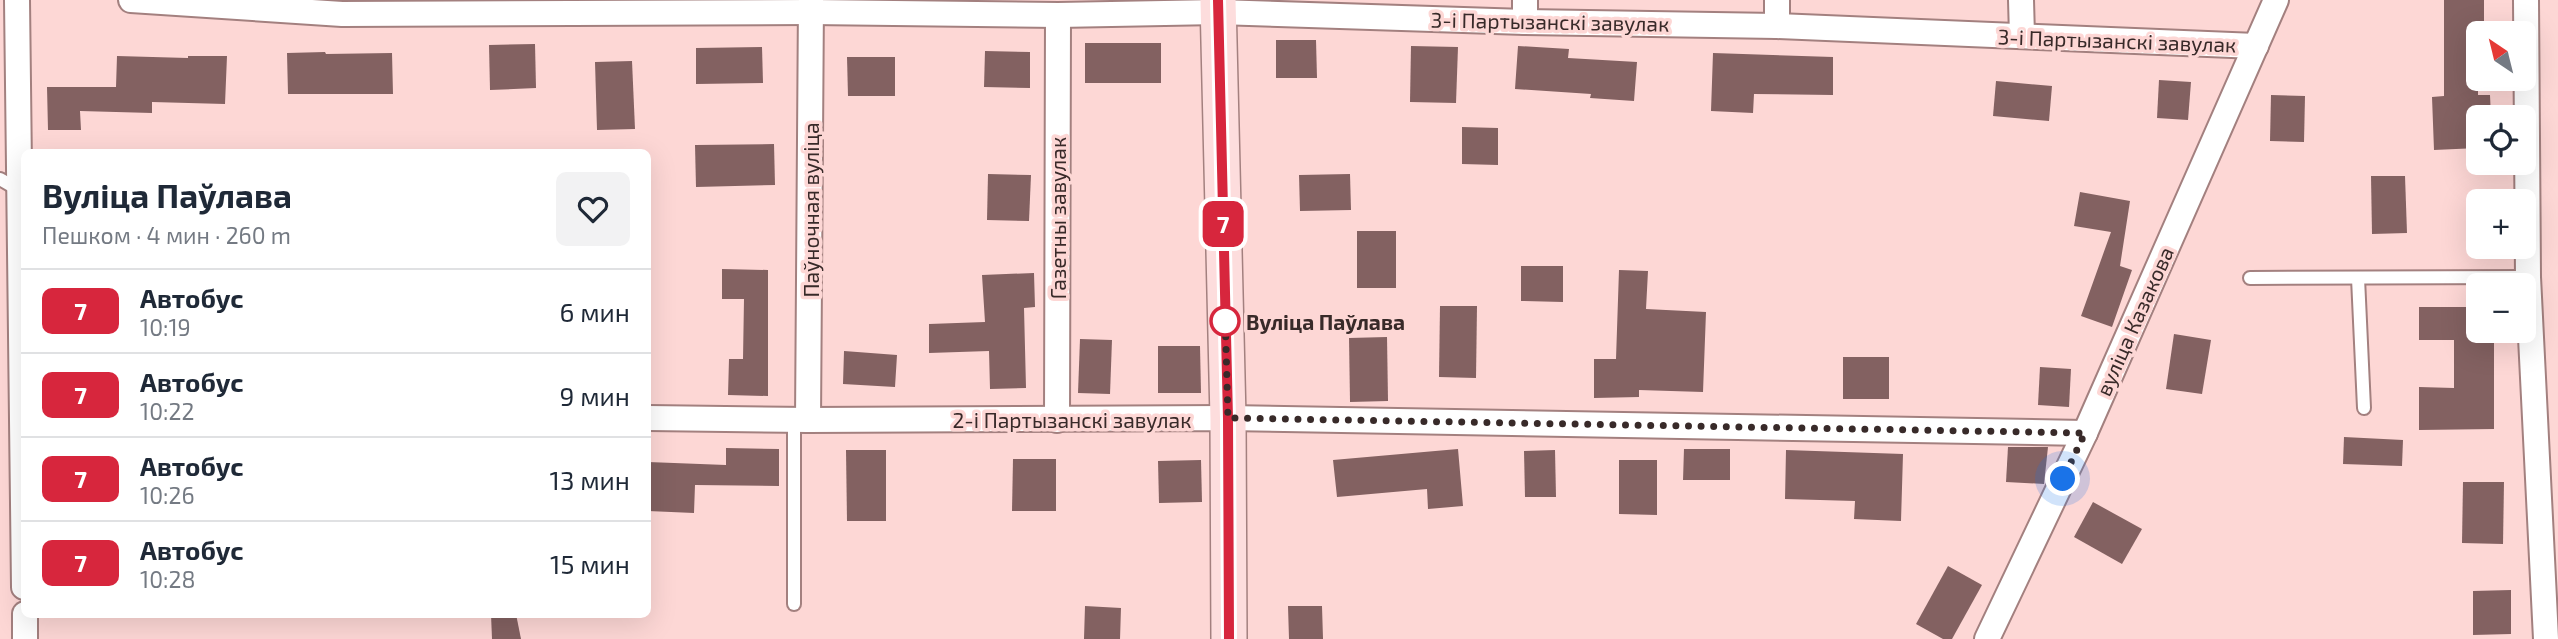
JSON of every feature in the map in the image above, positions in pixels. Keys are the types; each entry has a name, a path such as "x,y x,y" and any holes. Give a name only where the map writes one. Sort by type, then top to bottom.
{"street":[{"path":"18,0 10,184 21,501"},
{"name":"3-і Партызанскі завулак","path":"131,0 341,14 567,6 811,6 1058,15 1218,6 1525,11 1777,26 2256,46"},
{"path":"1777,0 1777,26"},
{"path":"2021,0 2022,36"},
{"name":"вуліца Казакова","path":"1987,639 2085,433 2276,0"},
{"path":"2526,0 2528,273"},
{"name":"Паўночная вуліца","path":"801,420 811,6"},
{"path":"1218,6 1228,418 1229,639"},
{"name":"Газетны завулак","path":"1056,420 1058,15"},
{"path":"2532,343 2550,627"},
{"name":"2-і Партызанскі завулак","path":"651,418 1228,418 2085,433"},
{"path":"25,618 25,639"}],"lane":[{"path":"2250,278 2466,277"},
{"path":"2358,278 2364,408"},
{"path":"794,604 801,420"}],"building":[{"path":"2444,0 2484,0 2484,21 2466,21 2466,91 2490,95 2490,105 2466,105 2466,149 2434,150 2432,97 2444,96"},
{"path":"1276,40 1316,40 1317,78 1276,78"},
{"path":"1085,43 1161,43 1161,83 1085,83"},
{"path":"535,44 536,88 490,90 489,45"},
{"path":"1411,46 1458,47 1456,103 1410,102"},
{"path":"1518,46 1569,49 1568,58 1637,62 1634,101 1590,98 1591,94 1515,89"},
{"path":"762,47 763,83 696,84 696,48"},
{"path":"985,51 1030,52 1030,88 984,87"},
{"path":"287,53 392,53 393,94 288,94"},
{"path":"1713,53 1833,57 1833,95 1754,94 1753,113 1711,111"},
{"path":"117,56 227,56 225,104 152,102 152,113 80,111 81,130 48,130 47,87 116,87"},
{"path":"847,57 895,57 895,96 848,96"},
{"path":"632,61 635,129 597,130 595,62"},
{"path":"2159,80 2191,82 2188,120 2157,118"},
{"path":"1996,81 2052,86 2049,121 1993,116"},
{"path":"2271,95 2305,96 2304,142 2270,141"},
{"path":"1462,127 1498,128 1498,165 1462,164"},
{"path":"774,144 775,185 696,187 695,145"},
{"path":"988,174 1031,175 1029,221 987,220"},
{"path":"1350,174 1351,210 1300,211 1299,175"},
{"path":"2371,176 2405,176 2407,233 2372,234"},
{"path":"2080,192 2130,201 2120,266 2132,270 2112,327 2081,316 2111,232 2074,226"},
{"path":"1357,231 1396,231 1396,288 1357,288"},
{"path":"1521,266 1563,266 1563,302 1521,301"},
{"path":"722,269 768,270 768,396 728,395 729,359 743,359 744,299 722,299"},
{"path":"1619,270 1648,271 1646,309 1706,312 1703,392 1639,390 1639,397 1594,398 1594,359 1616,359"},
{"path":"1034,273 1035,307 1024,308 1026,388 990,389 989,351 929,353 929,324 985,322 982,275"},
{"path":"1440,306 1477,306 1476,378 1439,377"},
{"path":"2419,307 2466,307 2466,343 2494,343 2494,429 2419,430 2419,387 2454,388 2454,340 2419,340"},
{"path":"2174,334 2211,340 2202,394 2166,389"},
{"path":"1387,337 1388,401 1350,402 1349,338"},
{"path":"1080,339 1112,340 1110,394 1078,393"},
{"path":"1158,346 1200,346 1201,393 1158,393"},
{"path":"844,351 897,355 895,387 843,384"},
{"path":"1843,357 1889,357 1889,399 1843,399"},
{"path":"2040,367 2071,369 2069,407 2038,405"},
{"path":"2344,437 2403,440 2402,466 2343,464"},
{"path":"2008,447 2048,447 2044,484 2006,482"},
{"path":"726,448 779,449 779,486 695,485 694,513 651,511 651,462 726,465"},
{"path":"1458,449 1463,506 1428,509 1427,489 1337,497 1333,460"},
{"path":"1684,449 1730,449 1730,480 1683,480"},
{"path":"846,450 886,450 886,521 847,521"},
{"path":"1555,450 1556,497 1525,497 1524,451"},
{"path":"1786,450 1903,454 1901,521 1854,519 1855,501 1785,499"},
{"path":"1013,459 1056,459 1056,511 1012,511"},
{"path":"1201,460 1202,502 1159,503 1158,461"},
{"path":"1619,460 1657,460 1657,515 1619,514"},
{"path":"2463,482 2504,482 2503,544 2462,543"},
{"path":"2093,502 2142,529 2122,564 2074,537"},
{"path":"1948,566 1982,585 1952,639 1943,639 1916,624"},
{"path":"2511,590 2511,634 2473,635 2473,591"},
{"path":"1085,606 1121,608 1120,639 1084,639"},
{"path":"1288,606 1322,606 1323,639 1289,639"},
{"path":"491,618 517,618 521,639 492,639"}],"bus line":[{"name":"7","path":"1218,0 1228,418 1229,639"}],"place":[{"name":"Вуліца Паўлава","path":"1225,321"}],"route":[{"path":"1225,321 1225,310 1228,418 2085,433 2063,479"}]}
